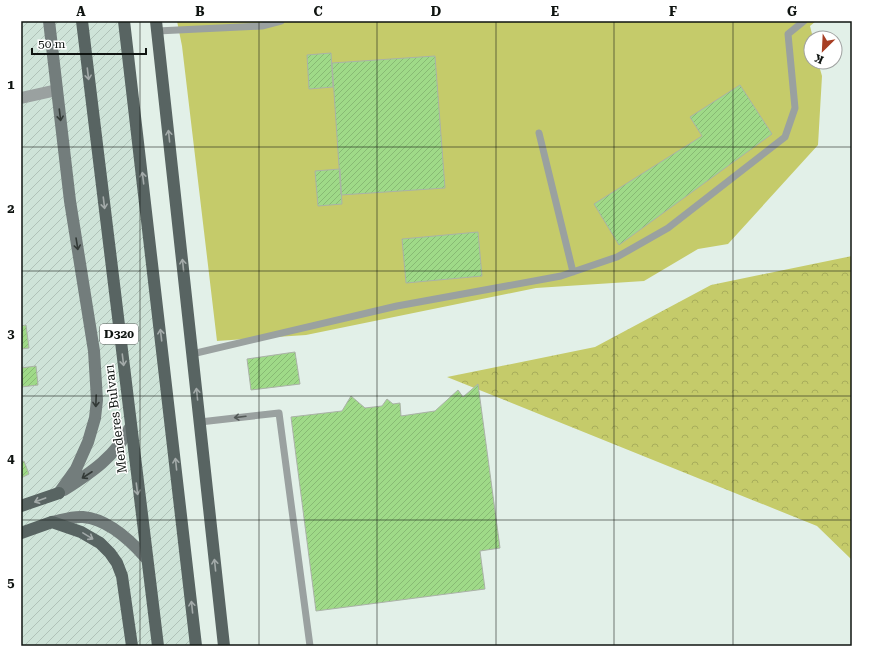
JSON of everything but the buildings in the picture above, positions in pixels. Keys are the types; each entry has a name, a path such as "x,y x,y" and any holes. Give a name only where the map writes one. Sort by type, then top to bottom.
{"main road":[{"path":"49,21 70,201 94,351 96,400 95,418 88,442 76,469 59,493"},
{"name":"Menderes Bulvarı","path":"82,21 146,558 158,646"},
{"path":"124,21 196,646"},
{"path":"157,26 224,646"},
{"path":"21,506 59,493 96,469 119,447 131,426"},
{"path":"21,533 52,522 73,517 93,520 118,532 133,543 146,558"},
{"path":"52,522 81,532 100,543 117,563 122,576 132,646"}],"street":[{"path":"21,98 57,90"}],"lane":[{"path":"157,26 262,26 281,21"},
{"path":"192,354 397,306 561,276 617,257 668,228 785,137 795,108 788,34 804,21"},
{"path":"539,133 573,272"},
{"path":"200,422 279,413 310,646"}],"shaded area":[{"path":"21,21 127,21 202,646 21,646"}],"green space":[{"path":"177,21 816,21 810,26 811,30 803,30 803,70 820,70 822,76 818,145 728,244 698,249 644,281 536,288 306,335 217,341 182,46"},
{"path":"852,256 852,560 817,526 447,377 595,347 711,285"}]}
